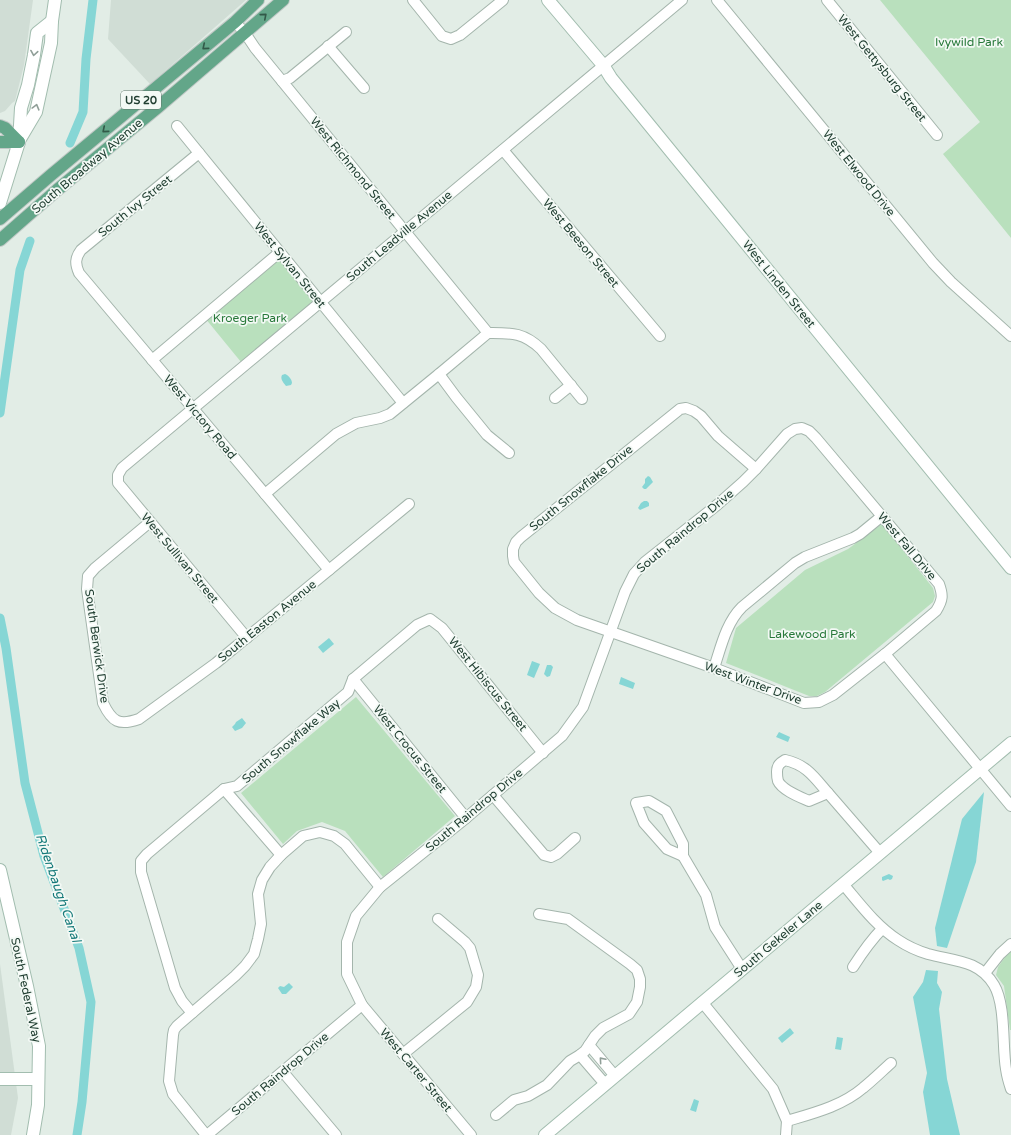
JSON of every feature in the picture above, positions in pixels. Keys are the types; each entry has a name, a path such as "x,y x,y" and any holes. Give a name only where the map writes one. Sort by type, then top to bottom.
{"main road":[{"name":"South Broadway Avenue","path":"0,219 26,198 51,174 235,22 258,0"},
{"name":"South Broadway Avenue","path":"0,240 57,190 283,0"},
{"path":"0,126 5,128 19,142"},
{"path":"0,142 19,142"},
{"path":"0,214 26,198"}],"street":[{"path":"0,203 19,142 36,112 51,43 54,0"},
{"path":"413,0 442,36 452,39 460,35 503,0"},
{"name":"West Linden Street","path":"548,0 603,65 616,84 1011,568"},
{"name":"South Leadville Avenue","path":"118,475 122,468 682,0"},
{"name":"West Elwood Drive","path":"717,0 933,263 951,282 1011,336"},
{"name":"West Gettysburg Street","path":"826,0 936,135"},
{"name":"West Richmond Street","path":"235,22 488,332"},
{"path":"282,81 290,78 346,32"},
{"path":"328,46 364,88"},
{"name":"West Sylvan Street","path":"177,126 403,403"},
{"name":"West Beeson Street","path":"502,150 660,336"},
{"name":"South Ivy Street","path":"76,261 77,255 81,250 199,153"},
{"path":"152,360 280,252"},
{"name":"West Victory Road","path":"76,261 79,273 329,570"},
{"path":"266,494 336,434 356,423 380,418 390,414 488,332 511,333 523,336 533,341 582,399"},
{"path":"439,374 487,435 509,453"},
{"path":"556,398 570,385"},
{"name":"South Snowflake Drive","path":"610,632 577,620 555,608 539,593 514,562 513,549 516,542 680,409 686,408 701,416 718,436 756,469"},
{"name":"West Fall Drive","path":"756,469 788,434 796,429 802,428 809,431 939,584 942,597 936,611 885,654"},
{"name":"South Raindrop Drive","path":"207,1135 362,1005 347,974 347,942 356,916 380,887 466,818 562,736 583,707 625,592 634,574 645,562 717,505 756,469"},
{"name":"West Sullivan Street","path":"118,475 118,483 247,638"},
{"name":"South Easton Avenue","path":"117,722 131,722 139,719 216,663 409,504"},
{"path":"714,668 729,624 742,607 795,563 805,557 854,538 882,516"},
{"name":"South Berwick Drive","path":"117,722 109,714 103,704 87,589 88,576 95,568 150,522"},
{"name":"South Snowflake Way","path":"192,1013 182,1001 175,988 141,872 141,862 147,854 224,789 237,786 243,781 348,692 353,679 417,625 430,618"},
{"name":"West Hibiscus Street","path":"430,618 442,628 543,753"},
{"name":"West Winter Drive","path":"610,632 714,668 804,703 820,702 832,695 885,654"},
{"path":"885,654 1011,806"},
{"name":"West Crocus Street","path":"353,679 466,818"},
{"name":"South Gekeler Lane","path":"544,1135 1011,743"},
{"path":"828,792 809,801 787,790 781,786 778,780 777,769 780,763 785,760 795,762 808,770 828,792 880,853"},
{"path":"224,789 281,855"},
{"path":"493,795 544,855 551,857 557,854 575,838"},
{"path":"682,856 683,844 666,811 649,801 636,803 644,823 667,849 682,856 706,895 715,927 742,969"},
{"path":"207,1135 173,1094 169,1081 174,1030 235,976 254,954 260,924 258,894 262,880 270,867 281,855 303,836 320,832 334,836 345,844 380,887"},
{"name":"South Federal Way","path":"0,870 39,1046 38,1104 33,1135"},
{"path":"843,884 882,929 898,940 927,954 968,963 985,973 995,986 1000,1002 1004,1033 1006,1069 1011,1090"},
{"path":"496,1115 514,1100 528,1096 546,1085 570,1061 585,1051 595,1036 603,1028 629,1014 634,1007 639,994 640,979 637,970 630,964 568,919 539,914"},
{"path":"403,1054 467,1002 476,987 478,975 470,948 438,919"},
{"path":"853,967 870,941 882,929"},
{"path":"985,973 1000,954 1011,944"},
{"path":"702,1002 773,1088 787,1121 786,1135"},
{"name":"West Carter Street","path":"362,1005 471,1135"},
{"path":"589,1045 615,1076"},
{"path":"580,1055 605,1084"},
{"path":"787,1121 833,1106 848,1098 863,1089 891,1063"},
{"path":"282,1072 336,1135"},
{"path":"0,1079 38,1079"}],"shaded area":[{"path":"0,0 33,0 24,65 15,101 5,111 0,113"},
{"path":"111,0 246,0 150,84 108,39"},
{"path":"0,964 18,1098 11,1135 0,1135"}],"green space":[{"name":"Ivywild Park","path":"880,0 1011,0 1011,238 943,154 980,122"},
{"name":"Kroeger Park","path":"279,257 315,301 241,362 205,318"},
{"name":"Lakewood Park","path":"882,524 933,588 935,596 933,602 825,692 817,696 809,696 726,663 736,628 805,570 848,549"},
{"path":"356,697 455,816 383,877 345,831 322,822 297,831 283,844 241,793"},
{"path":"1011,949 1010,1030 1004,986 996,975 998,967"}],"water":[{"path":"285,374 291,379 291,385 286,386 282,380 282,375"},
{"path":"648,476 653,482 646,489 644,489 642,487"},
{"path":"644,501 649,503 649,506 640,510 638,508"},
{"path":"329,638 334,644 323,653 318,647"},
{"path":"532,661 540,664 534,678 527,675"},
{"path":"547,665 551,665 553,667 550,676 547,677 544,674"},
{"path":"621,677 635,683 633,689 619,684"},
{"path":"242,718 246,723 242,728 235,731 232,727"},
{"path":"779,732 790,737 788,742 776,737"},
{"path":"984,792 976,862 947,948 937,946 935,928 962,819"},
{"path":"889,874 893,876 892,879 882,880 882,877"},
{"path":"926,970 938,971 937,983 942,992 939,1009 947,1079 960,1135 930,1135 923,1092 927,1073 913,997 923,982"},
{"path":"289,983 293,987 286,994 282,994 278,988 280,986 284,987"},
{"path":"790,1028 794,1033 782,1043 778,1038"},
{"path":"837,1037 843,1038 841,1050 835,1049"},
{"path":"694,1099 699,1101 696,1112 690,1110"}],"waterway":[{"name":"Ridenbaugh Canal","path":"70,143 83,112 86,59 93,0"},
{"name":"Ridenbaugh Canal","path":"0,413 20,270 30,241"},
{"name":"Ridenbaugh Canal","path":"0,618 6,648 25,783 44,856 79,948 91,1002 82,1102 77,1135"}]}
